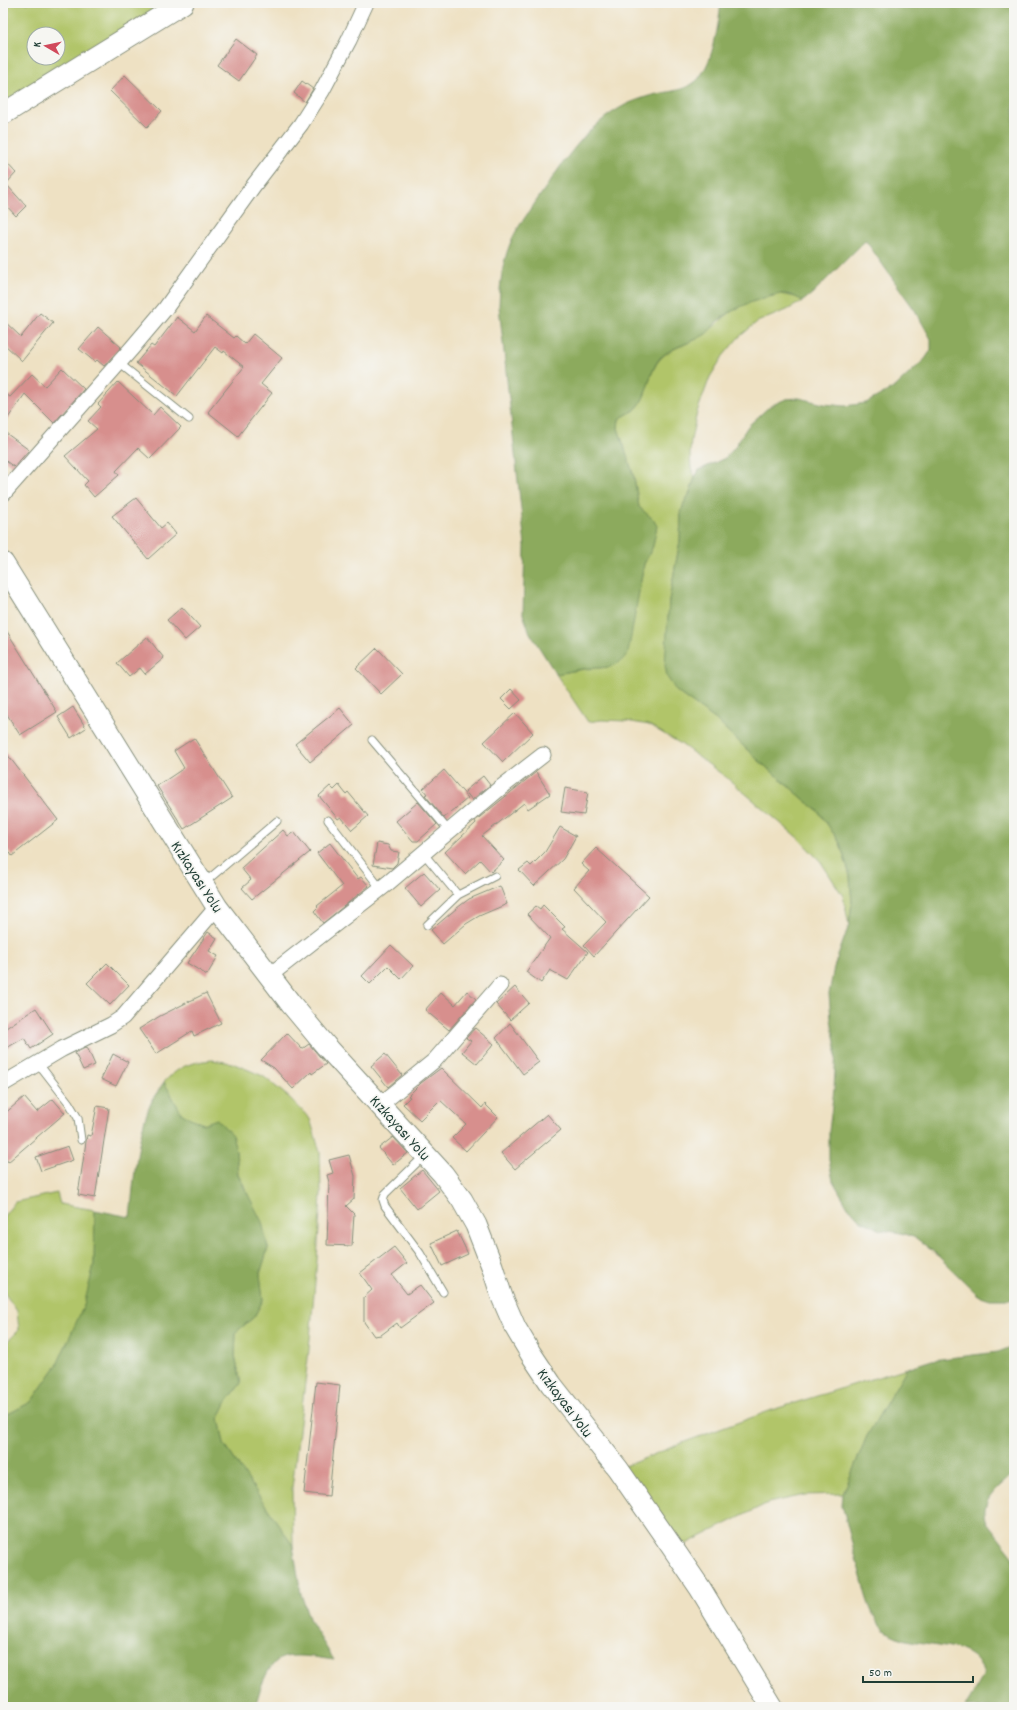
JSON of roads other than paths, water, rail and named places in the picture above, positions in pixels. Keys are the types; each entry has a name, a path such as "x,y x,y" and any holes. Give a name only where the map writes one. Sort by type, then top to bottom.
{"street":[{"path":"3,114 183,3"},
{"path":"3,494 165,309 254,185 302,124 322,91 349,40 366,3"},
{"name":"Kızkayası Yolu","path":"3,563 217,907 291,1004 326,1046 426,1154 462,1200 476,1225 502,1297 515,1327 530,1354 551,1384 618,1469 666,1538 700,1588 772,1707"},
{"path":"270,975 381,889 499,789 543,755"},
{"path":"3,1084 62,1048 111,1025 123,1017 217,907"},
{"path":"381,1104 435,1060 500,985"}],"lane":[{"path":"119,363 188,419"},
{"path":"372,740 449,831"},
{"path":"328,820 381,889"},
{"path":"203,884 276,821"},
{"path":"424,854 458,895"},
{"path":"427,925 458,895 495,876"},
{"path":"38,1063 78,1118 81,1140"},
{"path":"426,1154 385,1194 384,1200 385,1206 420,1253 443,1292"}]}
